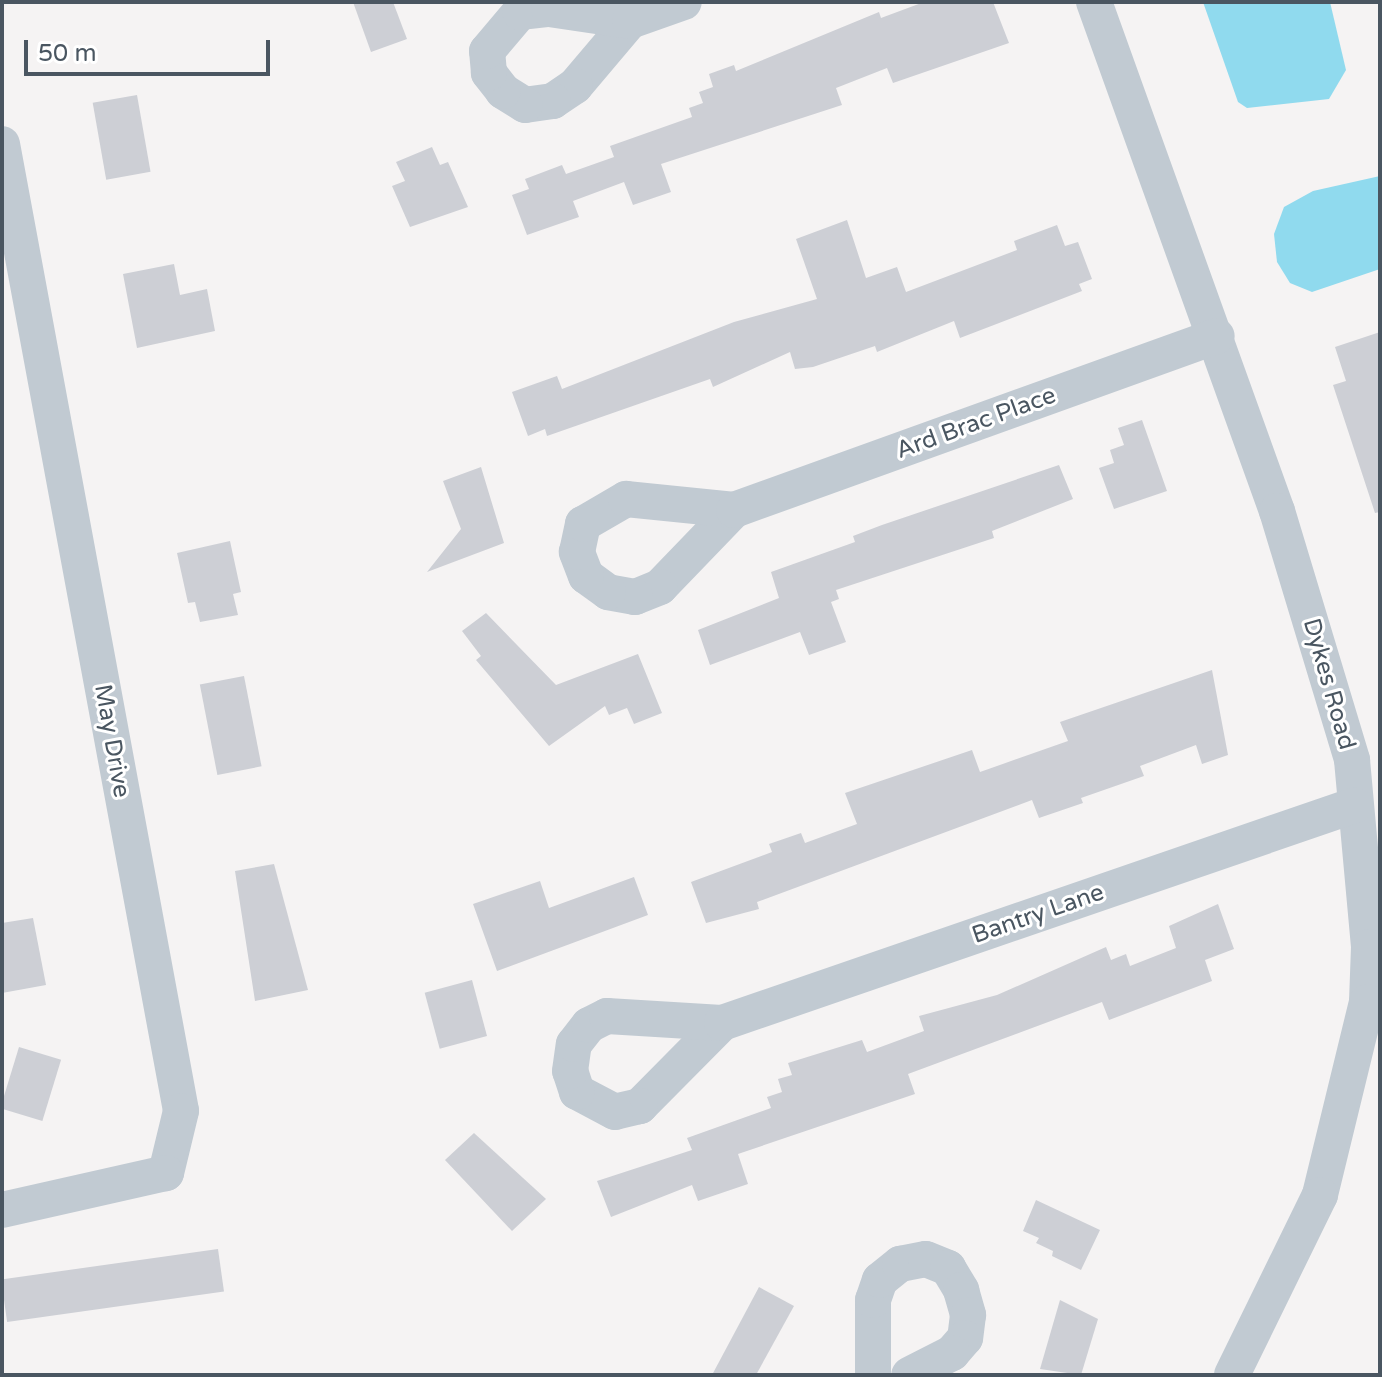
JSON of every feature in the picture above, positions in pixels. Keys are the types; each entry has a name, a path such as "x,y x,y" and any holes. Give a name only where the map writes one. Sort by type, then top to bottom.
{"street":[{"path":"630,21 684,2"},
{"name":"Dykes Road","path":"1094,2 1217,336 1363,789 1369,947 1367,1002 1351,1075 1320,1195 1232,1375"},
{"name":"May Drive","path":"2,144 181,1111 166,1173 2,1210"},
{"name":"Ard Brac Place","path":"734,510 1217,336"},
{"name":"Bantry Lane","path":"722,1023 1363,789"},
{"path":"873,1375 873,1300 880,1280 900,1264 926,1259 948,1268 961,1290 968,1315 965,1338 952,1353 909,1375"}],"water":[{"path":"1203,2 1330,2 1346,70 1329,99 1247,108 1238,102"},
{"path":"1380,176 1380,269 1312,292 1290,283 1277,262 1274,234 1284,207 1313,191"}],"building":[{"path":"353,2 393,2 407,39 371,52"},
{"path":"924,2 993,2 1009,43 893,83 887,68 836,88 842,105 661,164 671,192 633,205 624,182 573,201 579,217 527,235 512,195 529,189 525,179 562,165 566,174 614,157 610,146 692,117 689,108 703,103 699,92 713,87 709,74 734,65 736,71 879,12 881,18"},
{"path":"137,95 151,172 106,180 93,103"},
{"path":"432,147 440,165 448,162 468,207 410,227 392,186 405,181 396,162"},
{"path":"847,220 866,278 897,267 906,292 1017,250 1014,241 1057,225 1065,246 1078,242 1092,279 1079,284 1082,291 960,338 954,321 877,352 875,346 813,367 795,369 790,352 713,387 710,379 547,436 545,429 528,436 512,392 557,376 562,389 734,322 817,299 796,239"},
{"path":"174,264 180,295 207,289 215,331 137,348 123,274"},
{"path":"1380,332 1380,512 1375,513 1333,385 1346,381 1335,347"},
{"path":"1142,420 1167,491 1114,509 1099,468 1114,463 1110,450 1124,445 1118,428"},
{"path":"1059,465 1073,499 992,531 994,538 836,590 839,599 831,602 846,642 809,655 800,632 710,665 698,630 779,598 771,572 855,542 853,536 882,525"},
{"path":"481,467 504,543 427,572 461,529 443,481"},
{"path":"230,541 241,592 233,594 238,615 200,622 195,602 188,603 177,553"},
{"path":"486,613 556,685 638,654 662,713 634,724 627,708 609,715 605,706 549,746 476,660 481,656 462,631"},
{"path":"1212,670 1228,755 1202,764 1196,745 1140,766 1144,776 1081,798 1083,803 1039,818 1032,800 757,902 759,909 706,923 691,882 772,852 769,844 801,833 805,843 857,824 845,793 972,750 980,772 1068,741 1060,722"},
{"path":"244,676 262,766 217,775 200,685"},
{"path":"274,864 308,990 255,1001 235,871"},
{"path":"634,877 648,915 497,971 473,904 540,881 549,908"},
{"path":"1218,904 1234,949 1205,960 1212,981 1109,1020 1102,1002 908,1074 915,1094 738,1154 748,1184 698,1201 692,1185 611,1217 597,1181 692,1150 687,1138 771,1108 767,1097 782,1092 778,1079 792,1075 788,1063 862,1040 867,1052 924,1031 919,1016 997,995 1106,947 1111,960 1126,954 1130,966 1176,948 1169,926"},
{"path":"33,918 46,985 2,993 2,923"},
{"path":"472,980 487,1036 440,1049 425,993"},
{"path":"19,1047 61,1060 42,1121 2,1109"},
{"path":"474,1133 546,1199 512,1231 445,1160"},
{"path":"1036,1200 1100,1230 1081,1270 1052,1256 1053,1251 1036,1243 1039,1238 1023,1231"},
{"path":"218,1249 224,1292 7,1322 2,1279"},
{"path":"759,1287 794,1306 756,1375 712,1375"},
{"path":"1060,1300 1098,1319 1081,1375 1040,1369"}]}
